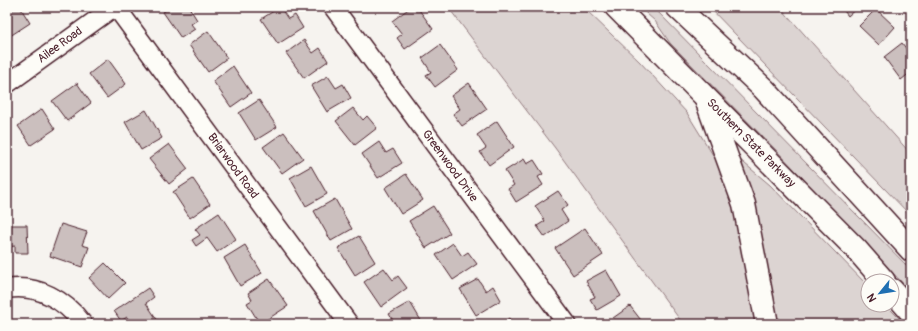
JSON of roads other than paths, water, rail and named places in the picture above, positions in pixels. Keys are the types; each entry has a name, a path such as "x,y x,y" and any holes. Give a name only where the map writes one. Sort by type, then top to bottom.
{"highway":[{"name":"Southern State Parkway","path":"616,7 856,249 877,273"},
{"path":"677,7 764,89 911,250"},
{"path":"705,96 744,204 766,324"},
{"path":"900,299 911,312"}],"street":[{"name":"Ailee Road","path":"7,84 115,7"},
{"name":"Briarwood Road","path":"115,7 349,324"},
{"name":"Greenwood Drive","path":"333,7 567,324"},
{"path":"7,289 36,290 56,298 67,306 83,324"}]}
